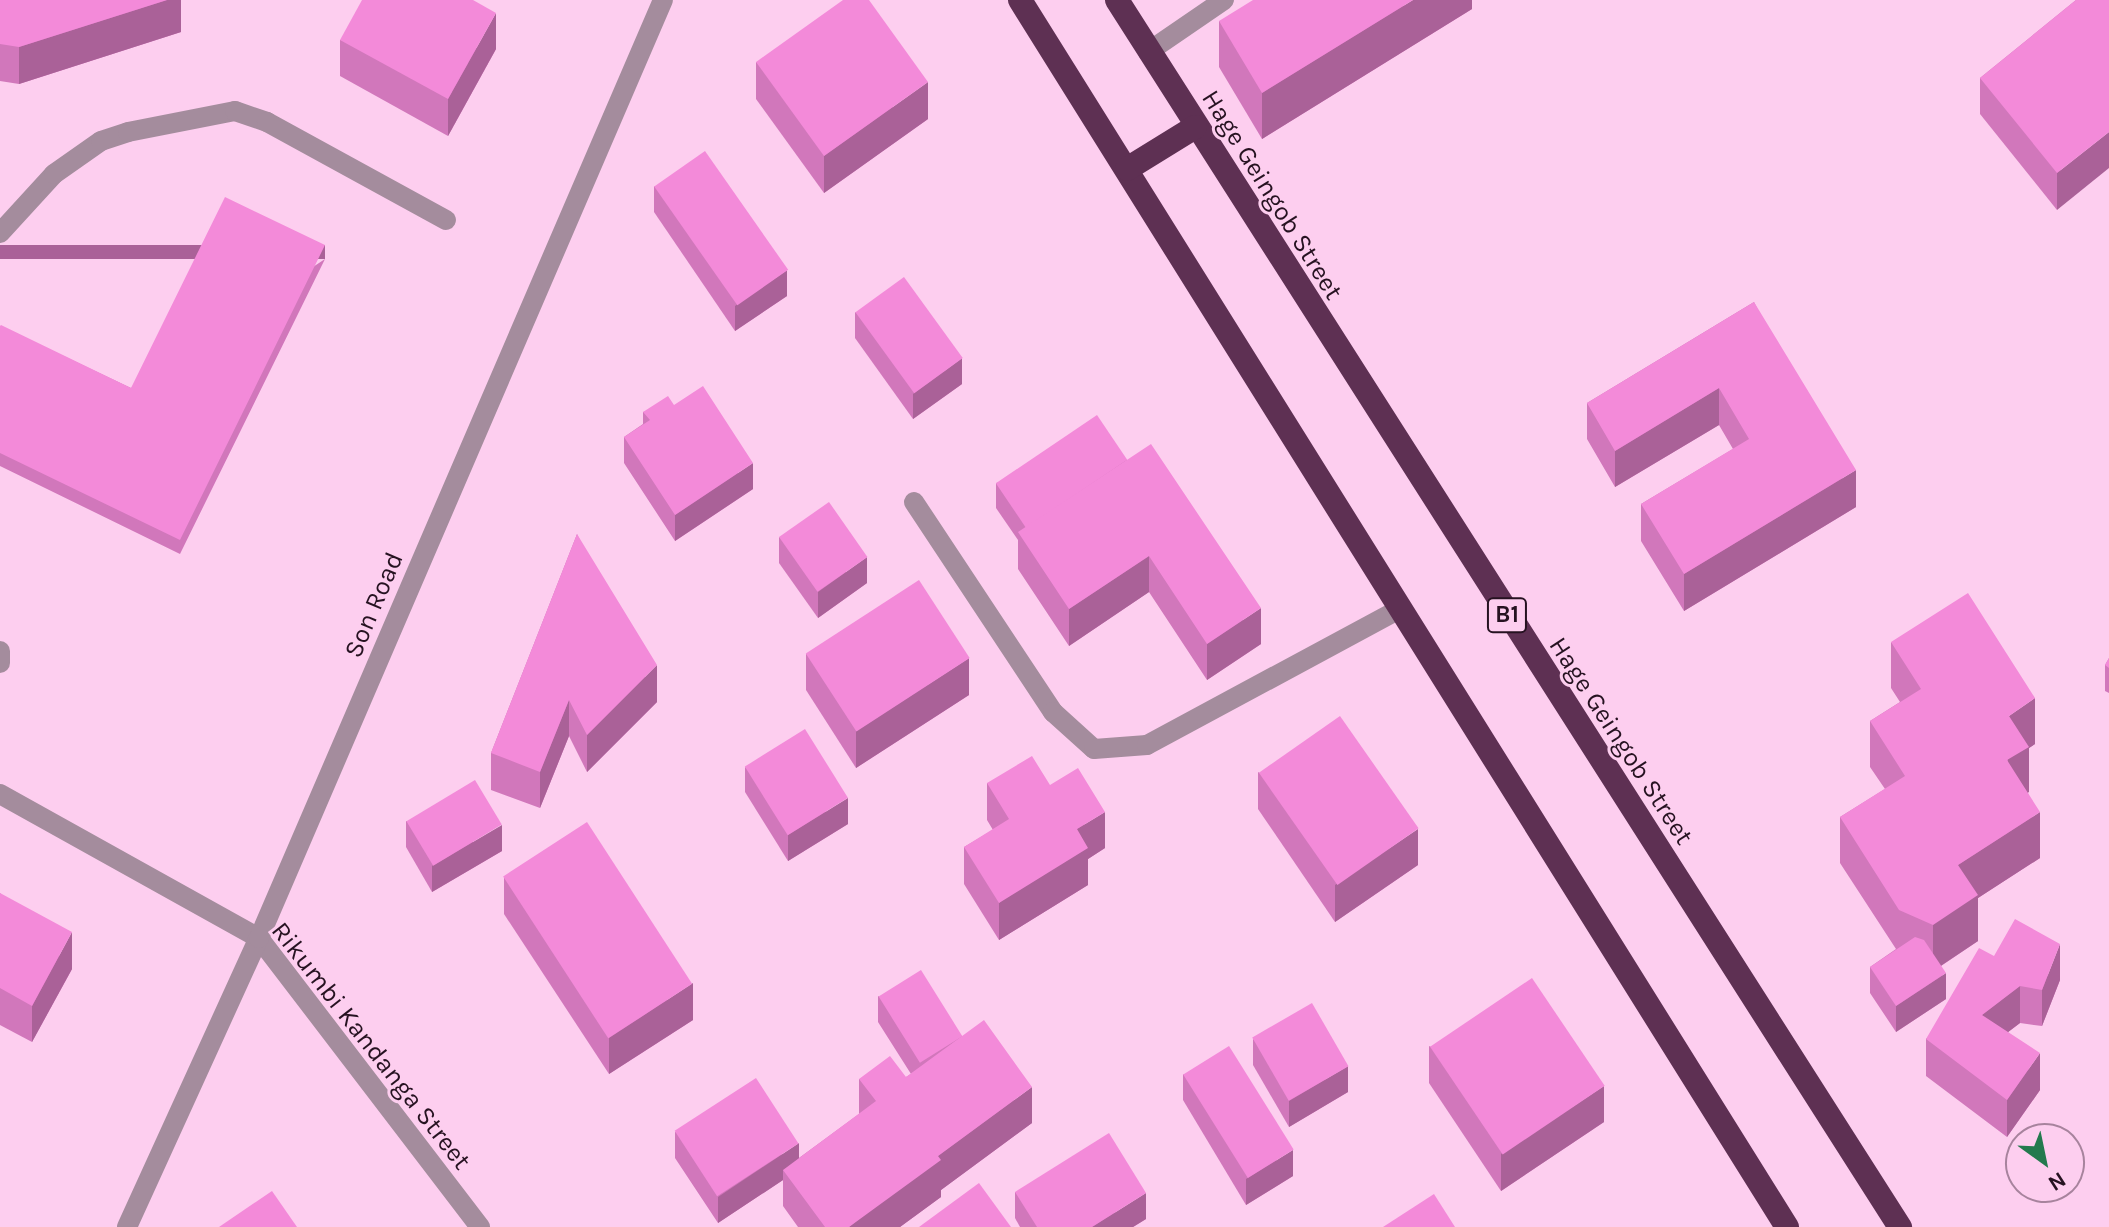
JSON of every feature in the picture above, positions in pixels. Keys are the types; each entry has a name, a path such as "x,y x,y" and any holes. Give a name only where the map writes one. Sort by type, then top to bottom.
{"highway":[{"path":"1020,0 1787,1227"},
{"name":"Hage Geingob Street","path":"1117,0 1195,127 1900,1227"},
{"path":"1127,169 1195,127"}],"street":[{"name":"Son Road","path":"127,1227 259,938 663,0"},
{"path":"1148,52 1224,0"},
{"path":"0,233 54,174 101,141 128,132 235,111 267,122 446,220"},
{"path":"914,502 1053,712 1094,749 1147,745 1401,608"},
{"path":"0,651 0,663"},
{"name":"Rikumbi Kandanga Street","path":"0,794 259,938 480,1227"}],"building":[{"path":"0,0 167,0 19,47 0,44"},
{"path":"362,0 473,0 496,13 448,99 340,40"},
{"path":"843,0 869,0 928,82 824,156 756,62"},
{"path":"1253,0 1413,0 1262,93 1219,21"},
{"path":"2076,0 2109,0 2109,132 2057,173 1980,78"},
{"path":"705,151 788,270 737,305 654,187"},
{"path":"225,197 325,245 180,540 0,453 0,326 131,388"},
{"path":"904,277 963,358 914,393 855,312"},
{"path":"1754,302 1856,470 1684,574 1641,504 1749,439 1719,388 1615,451 1587,403"},
{"path":"703,386 753,463 675,515 624,437 650,420 643,412 668,396 674,405"},
{"path":"1097,415 1127,460 1026,528 996,483"},
{"path":"1151,444 1261,608 1207,644 1149,556 1069,609 1018,532"},
{"path":"829,502 867,557 817,592 779,537"},
{"path":"577,534 657,665 587,735 569,700 540,772 491,753"},
{"path":"919,580 970,658 856,732 806,654"},
{"path":"1968,593 2035,698 2009,716 2029,747 2007,760 2040,812 1958,865 1978,895 1933,925 1899,910 1840,817 1905,776 1870,721 1921,689 1891,642"},
{"path":"1340,716 1419,828 1337,885 1259,773"},
{"path":"805,729 848,798 788,835 745,767"},
{"path":"1032,756 1050,785 1078,768 1105,812 1077,829 1088,848 999,903 964,847 1009,819 987,783"},
{"path":"475,780 502,825 433,866 406,821"},
{"path":"587,822 692,984 608,1038 503,876"},
{"path":"0,893 72,932 32,1006 0,988"},
{"path":"2015,919 2060,944 2042,990 2020,986 1982,1015 2040,1053 2007,1100 1926,1039 1979,948 1994,956"},
{"path":"1915,937 1924,940 1946,973 1896,1006 1870,967"},
{"path":"921,970 962,1036 920,1063 879,996"},
{"path":"1532,978 1605,1086 1503,1155 1430,1047"},
{"path":"1312,1003 1348,1066 1289,1101 1252,1038"},
{"path":"984,1020 1032,1087 938,1156 941,1160 849,1227 825,1227 783,1170 876,1101 859,1079 890,1056 906,1077"},
{"path":"1229,1046 1294,1149 1248,1178 1183,1075"},
{"path":"756,1078 798,1143 717,1196 675,1131"},
{"path":"1109,1133 1146,1193 1092,1227 1037,1227 1015,1192"},
{"path":"979,1183 1011,1227 919,1227"},
{"path":"272,1191 297,1227 219,1227"},
{"path":"1434,1194 1455,1227 1383,1227"}]}
